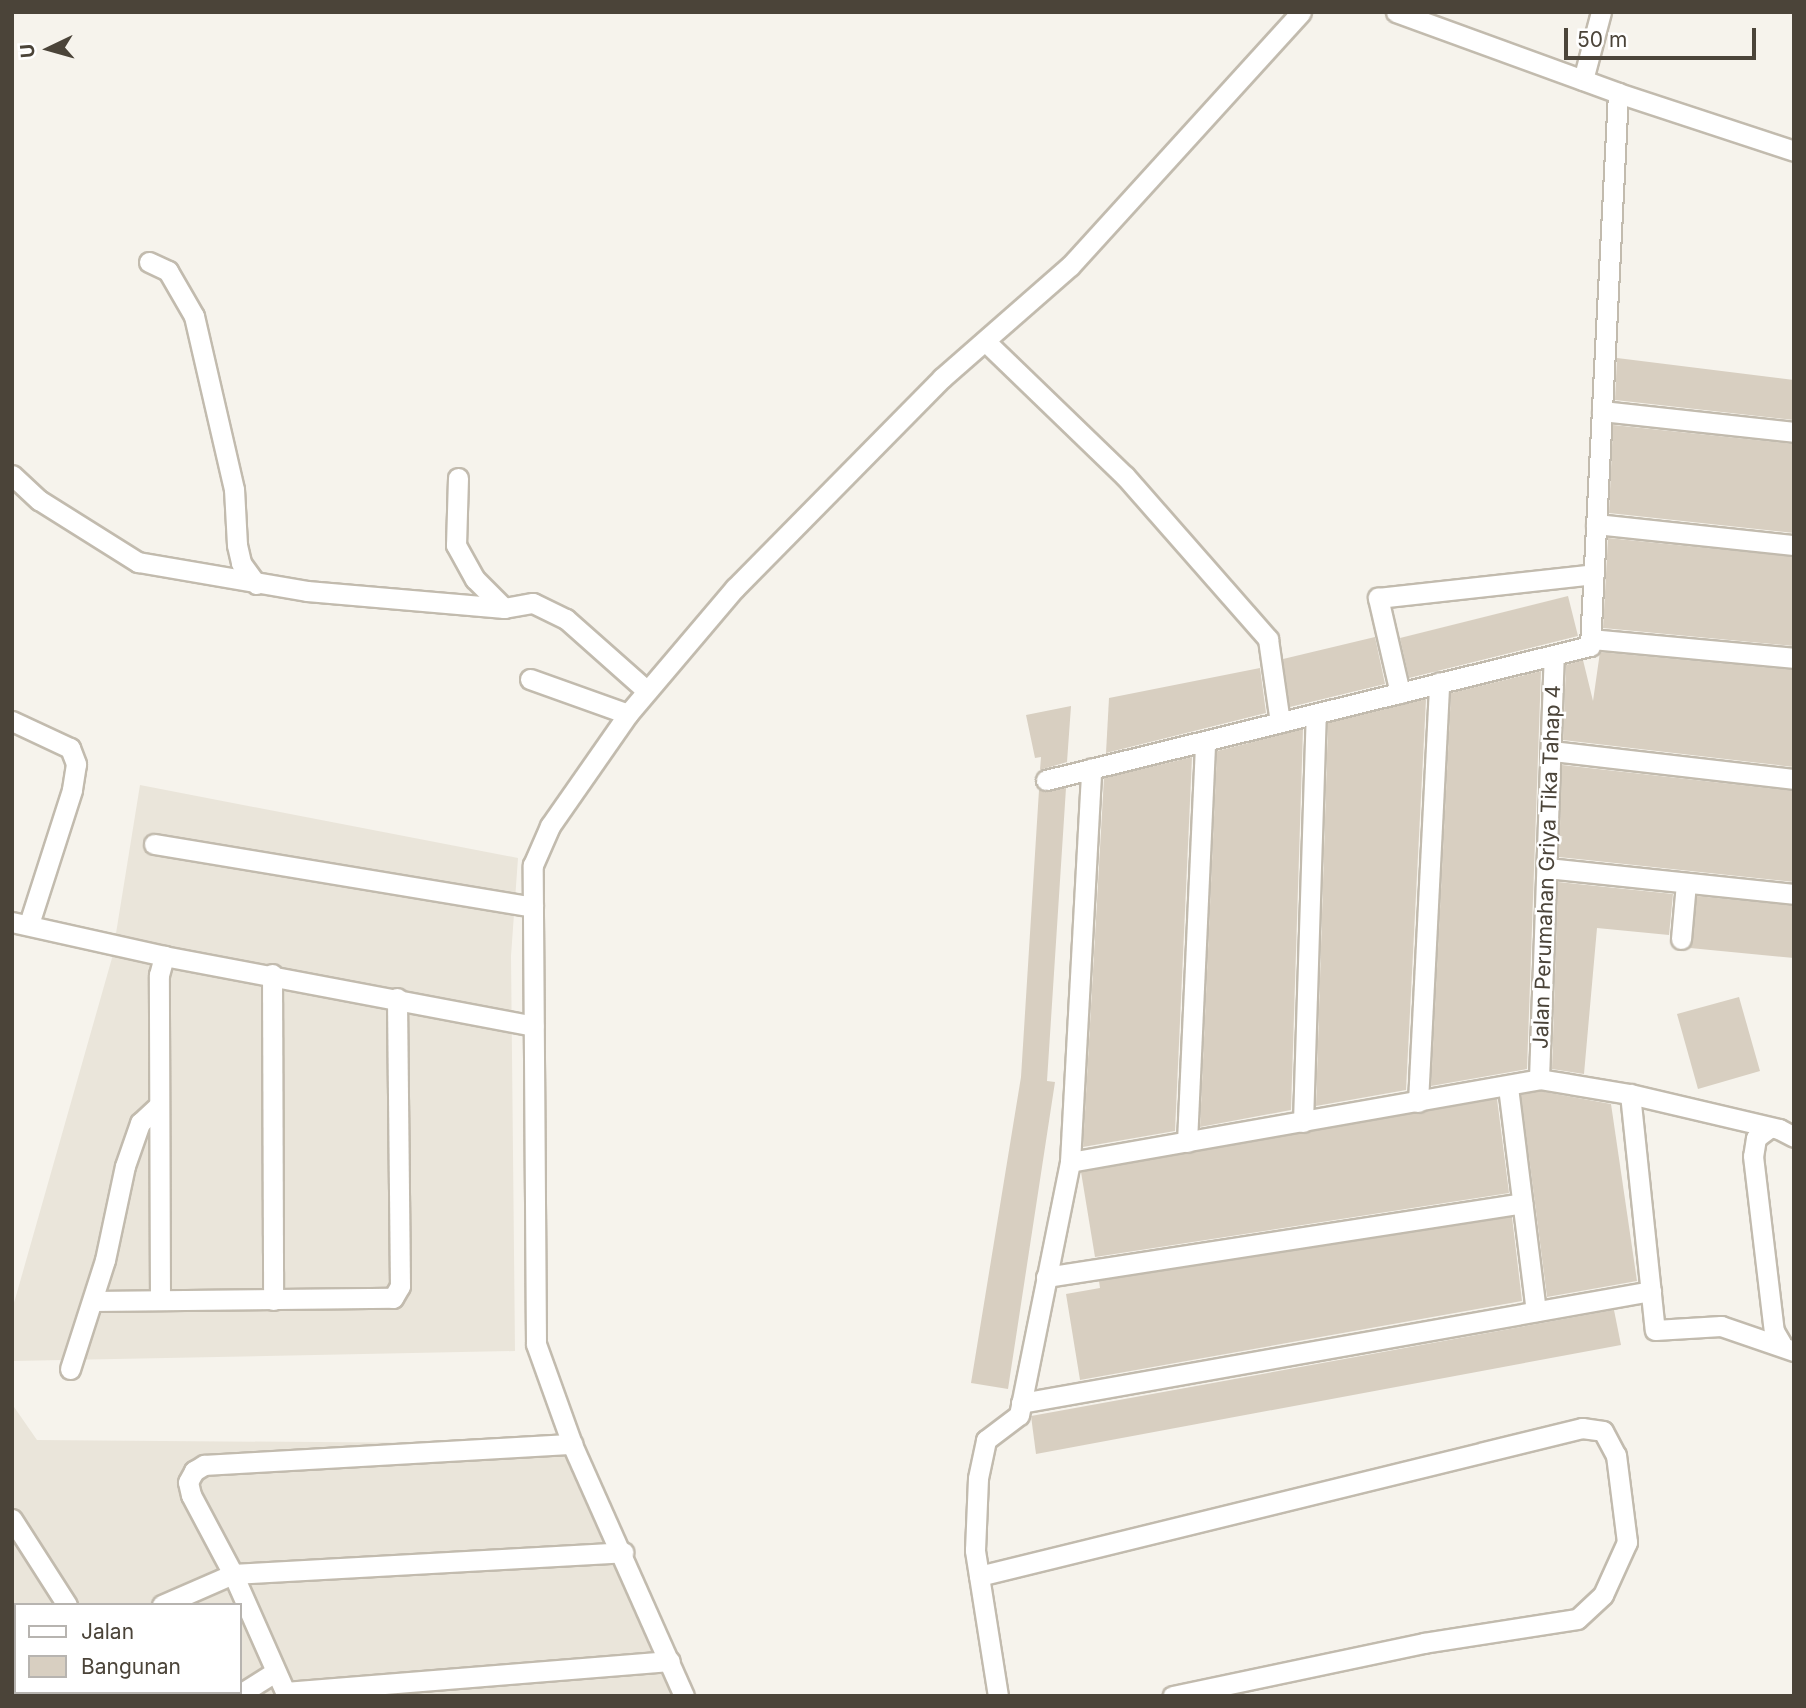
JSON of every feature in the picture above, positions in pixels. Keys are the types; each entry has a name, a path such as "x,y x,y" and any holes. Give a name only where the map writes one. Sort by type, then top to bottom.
{"street":[{"path":"684,1696 623,1552 572,1444 536,1344 533,865 550,826 628,714 735,588 849,468 1070,266 1301,12"},
{"path":"1396,12 1618,93 1794,151"},
{"path":"1583,80 1601,12"},
{"path":"1618,93 1591,639 1794,658"},
{"path":"149,262 168,271 194,316 234,489 241,563 256,584"},
{"path":"985,341 1125,476 1268,639 1280,722"},
{"path":"1602,411 1794,432"},
{"path":"13,478 39,500 122,556 158,567 256,584 504,608 533,603 548,607 647,691"},
{"path":"458,478 456,545 475,579 504,608"},
{"path":"1596,524 1794,545"},
{"path":"1400,693 1378,598 1594,574"},
{"name":"Jalan Perumahan Griya Tika Tahap 4","path":"1046,780 1590,646 1591,639"},
{"name":"Jalan Perumahan Griya Tika Tahap 4","path":"1539,1079 1554,655"},
{"path":"530,679 628,714"},
{"path":"1418,1102 1438,683"},
{"path":"1303,1122 1316,714"},
{"path":"12,721 70,748 76,764 72,790 21,923 164,956 272,974 533,1026"},
{"path":"1187,1142 1205,741"},
{"path":"1552,751 1794,779"},
{"path":"998,1696 975,1550 978,1478 986,1440 1019,1415 1070,1162 1091,769"},
{"path":"154,844 533,907"},
{"path":"1547,868 1794,894"},
{"path":"1681,939 1686,883"},
{"path":"160,1300 159,975 164,956"},
{"path":"272,974 272,1300"},
{"path":"93,1301 377,1301 393,1298 400,1286 397,998"},
{"name":"Jalan Perumahan Griya Tika Tahap 4","path":"1070,1162 1507,1087 1539,1079 1630,1094 1794,1137"},
{"path":"1507,1087 1536,1311"},
{"path":"1630,1094 1655,1330 1721,1326 1787,1348"},
{"path":"70,1369 93,1301 125,1166 140,1123 158,1106"},
{"path":"1768,1129 1756,1138 1753,1156 1774,1331 1787,1348"},
{"path":"1046,1277 1522,1203"},
{"path":"1021,1403 1651,1291"},
{"path":"979,1576 1582,1428 1603,1431 1616,1455 1627,1542 1603,1595 1577,1619 1424,1643 1173,1696"},
{"path":"572,1444 204,1465 188,1482 191,1495 233,1574 286,1694 670,1661"},
{"path":"12,1519 66,1603"},
{"path":"167,1603 233,1574 623,1552"},
{"path":"242,1693 275,1672"}],"shaded area":[{"path":"140,785 518,858 511,956 515,1351 12,1361 12,1310 112,958"},
{"path":"12,1404 37,1440 572,1444 683,1696 12,1696"}],"building":[{"path":"1617,358 1794,380 1794,420 1615,400"},
{"path":"1613,425 1794,444 1794,533 1609,513"},
{"path":"1608,538 1794,557 1794,646 1603,628"},
{"path":"1568,596 1578,636 1409,678 1400,638"},
{"path":"1375,637 1385,684 1290,707 1283,659"},
{"path":"1600,652 1794,670 1794,767 1563,740 1566,665 1583,660 1593,701"},
{"path":"1260,668 1266,713 1106,753 1109,698"},
{"path":"1541,671 1527,1069 1431,1086 1451,693"},
{"path":"1426,699 1406,1090 1316,1106 1328,723"},
{"path":"1071,706 1067,762 1040,770 1041,757 1035,758 1026,715"},
{"path":"1303,729 1291,1110 1200,1127 1217,751"},
{"path":"1192,757 1175,1131 1083,1147 1104,778"},
{"path":"1562,765 1794,791 1794,882 1559,857"},
{"path":"1066,788 1047,1081 1055,1082 1008,1389 971,1383 1021,1077 1039,790"},
{"path":"1558,882 1673,894 1669,935 1597,928 1584,1074 1552,1069"},
{"path":"1697,896 1794,906 1794,958 1690,948"},
{"path":"1739,997 1760,1071 1698,1089 1677,1014"},
{"path":"1539,1091 1611,1104 1637,1281 1547,1297 1521,1095"},
{"path":"1497,1099 1509,1193 1095,1257 1081,1172"},
{"path":"1512,1217 1522,1301 1080,1380 1066,1294 1100,1288 1099,1281"},
{"path":"1614,1310 1621,1345 1036,1454 1031,1416"}]}
